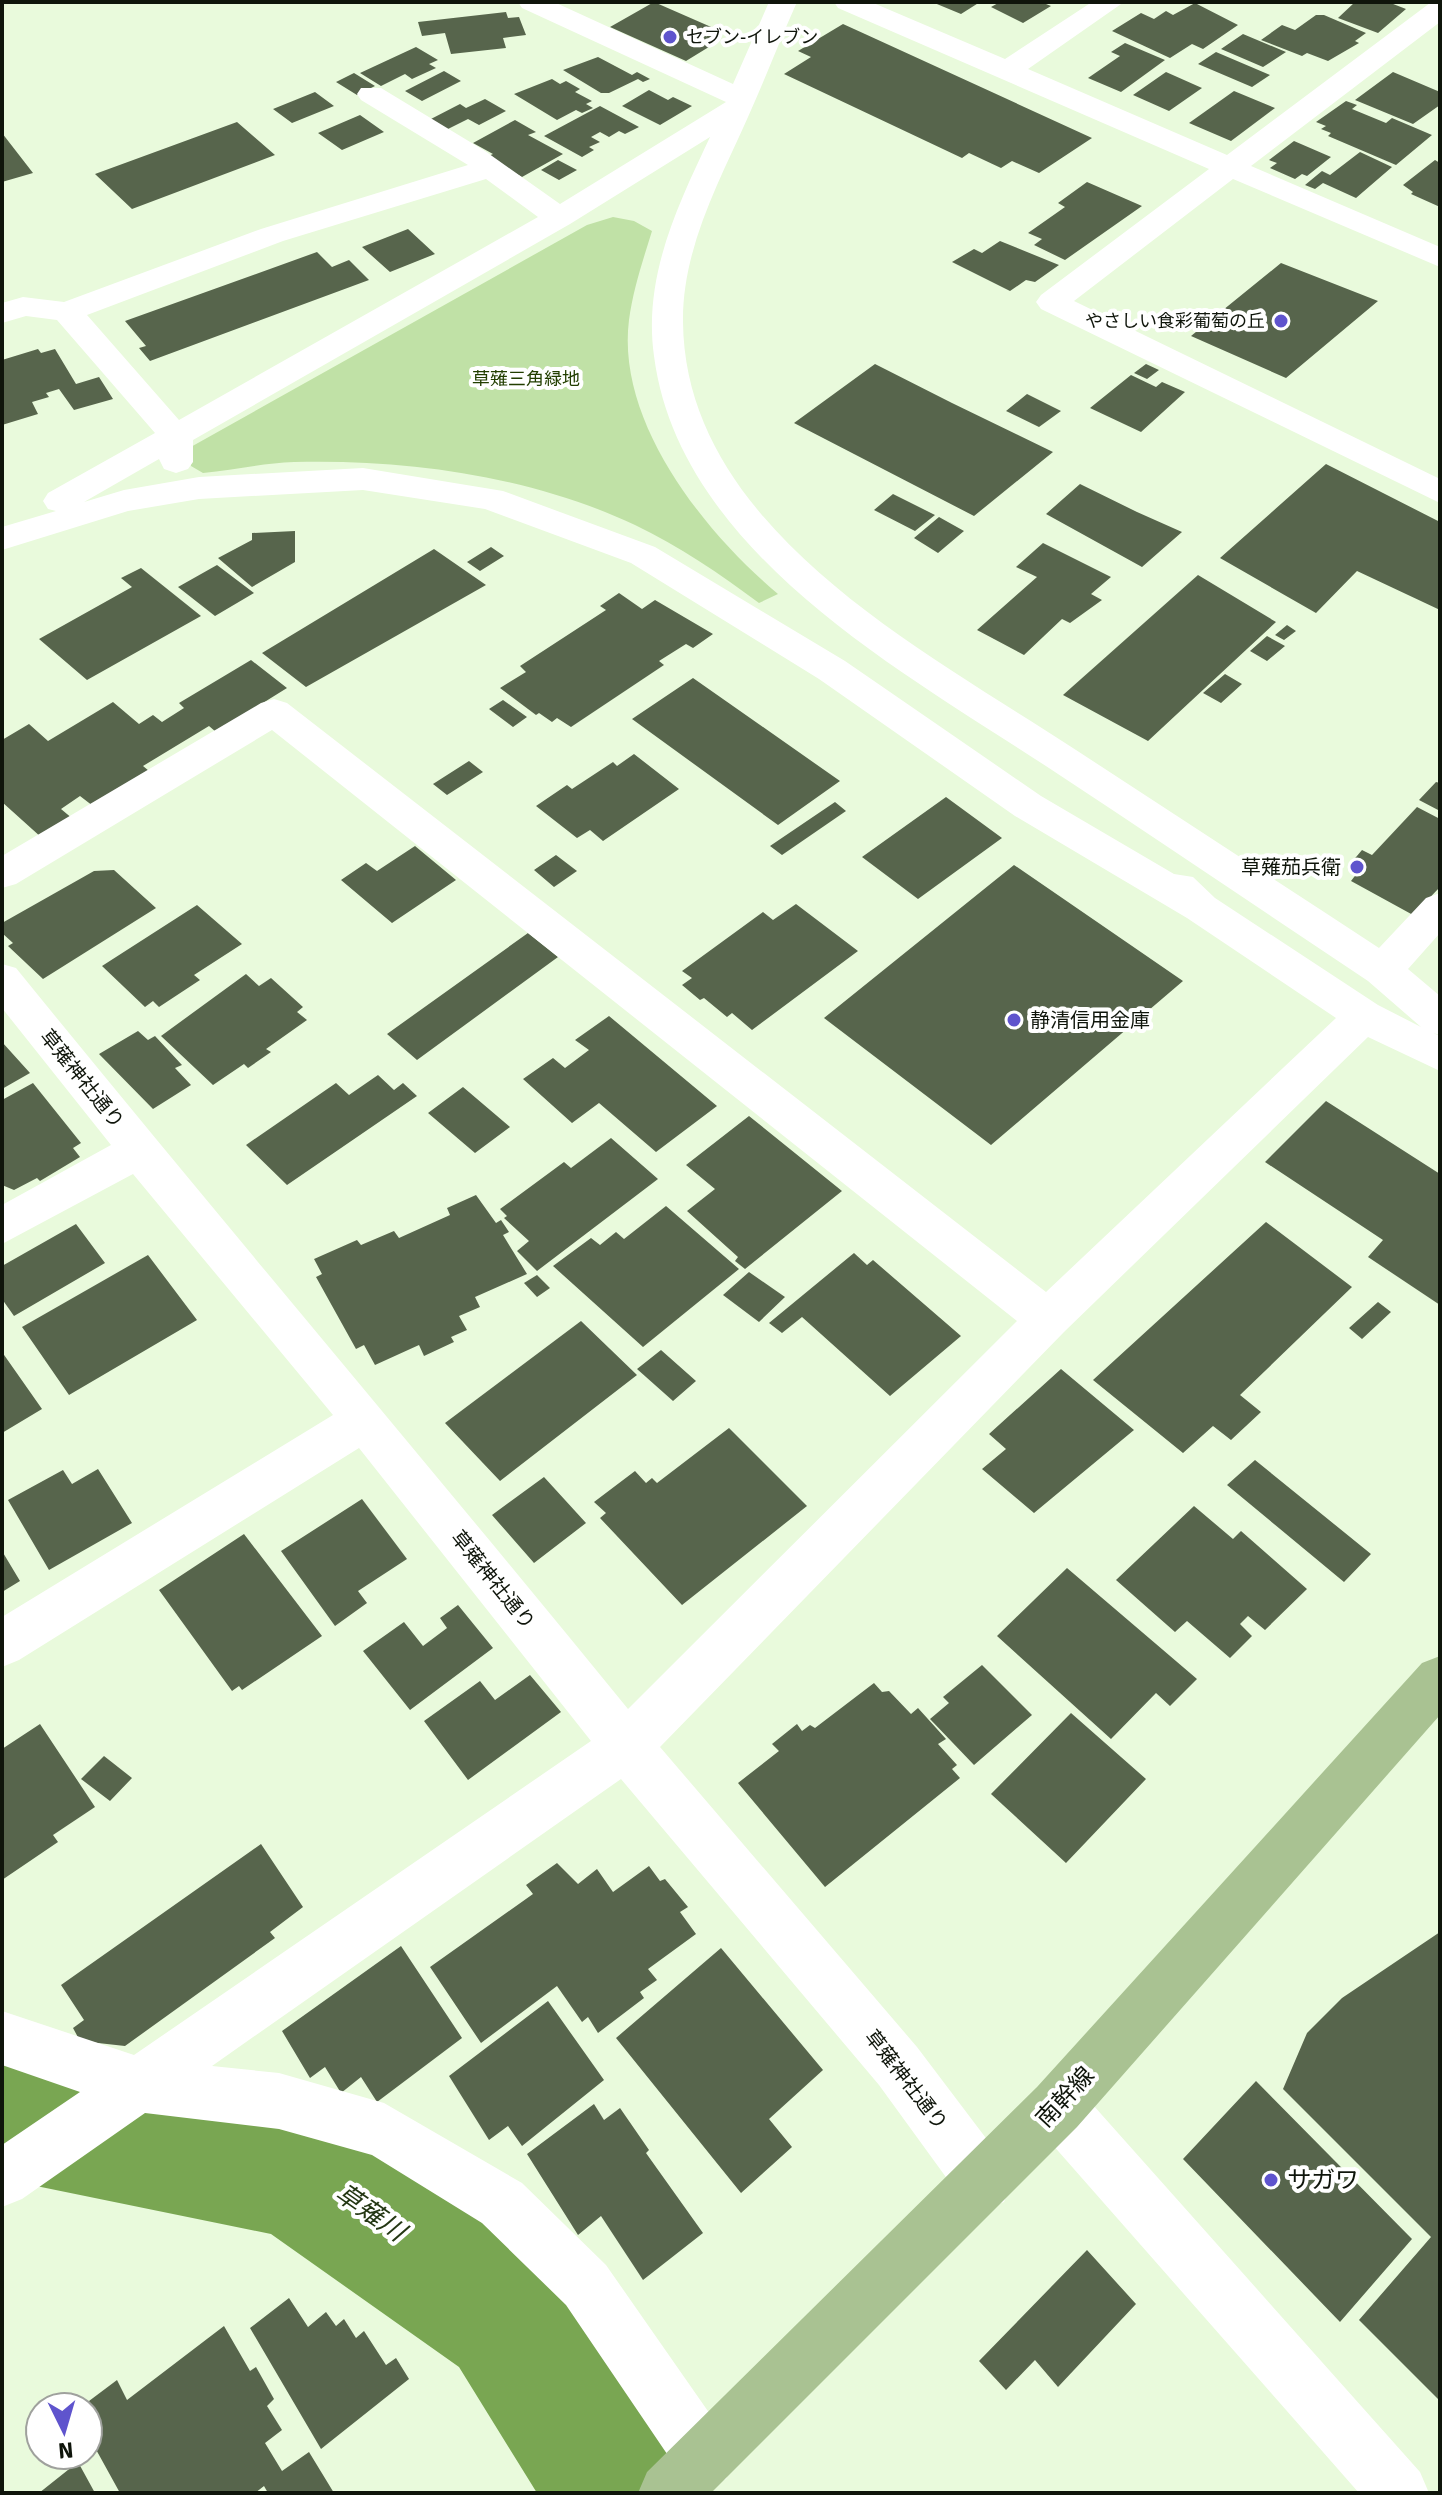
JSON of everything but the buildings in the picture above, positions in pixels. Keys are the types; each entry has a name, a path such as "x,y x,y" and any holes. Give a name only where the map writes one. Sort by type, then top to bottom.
{"main road":[{"name":"南幹線","path":"687,2475 1057,2107 1440,1679"}],"street":[{"path":"532,2 739,103"},
{"path":"783,2 685,224 671,274 667,323 671,372 688,424 741,511 792,567 892,646 1382,970 1440,1019"},
{"path":"848,2 1231,168 1436,251"},
{"path":"1008,70 1110,2"},
{"path":"1440,9 1052,302 1440,492"},
{"path":"371,94 490,168 559,218"},
{"path":"2,536 559,218 739,103"},
{"path":"2,314 23,306 67,312 272,235 490,168"},
{"path":"67,312 176,437 173,460 199,488"},
{"path":"2,536 124,501 199,488 363,479 491,499 643,555 832,670 1028,806 1201,908 1364,1016 1440,1055"},
{"path":"2,874 274,712 1048,1319"},
{"path":"997,715 1201,908"},
{"path":"1382,970 1440,908"},
{"name":"草薙神社通り","path":"2,979 139,1150 365,1420 626,1746 898,2066 984,2182"},
{"path":"2,2179 626,1746 1048,1319 1364,1016"},
{"path":"2,1226 139,1150"},
{"path":"2,1644 365,1420"},
{"path":"2,2038 141,2085 279,2101 384,2131 502,2203 586,2285 687,2475"},
{"path":"1057,2107 1399,2493"}],"green space":[{"name":"草薙三角緑地","path":"613,217 634,221 652,231 629,320 629,359 637,397 651,435 695,507 722,540 778,594 759,603 699,561 635,525 554,494 511,483 468,474 381,464 294,462 203,473 191,466 189,448 587,225"}],"waterway":[{"name":"草薙川","path":"2,2106 302,2166 513,2313 628,2493"}],"place":[{"name":"セブン-イレブン","path":"670,37"},
{"name":"やさしい食彩葡萄の丘","path":"1281,321"},
{"name":"草薙茄兵衛","path":"1357,867"},
{"name":"静清信用金庫","path":"1014,1020"},
{"name":"サガワ","path":"1271,2180"}]}
